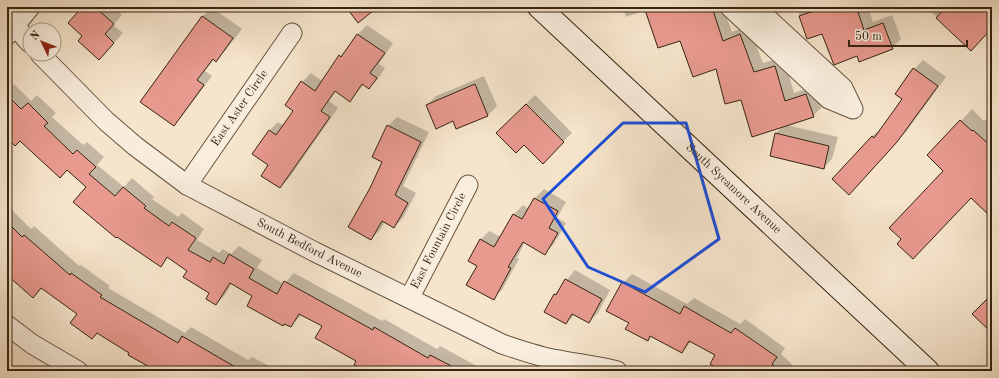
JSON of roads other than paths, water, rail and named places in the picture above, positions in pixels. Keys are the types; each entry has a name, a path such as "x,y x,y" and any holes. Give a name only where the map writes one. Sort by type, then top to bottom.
{"main road":[{"name":"South Sycamore Avenue","path":"539,7 928,371"}],"street":[{"path":"22,35 10,25 30,7"},
{"path":"730,7 830,99 853,109 843,88 755,7"},
{"name":"East Aster Circle","path":"187,185 292,33"},
{"name":"South Bedford Avenue","path":"48,62 106,122 187,185 315,252 410,297 502,344 558,360 598,366 617,371"},
{"name":"East Fountain Circle","path":"410,297 468,185"},
{"path":"7,325 32,344 78,371"}]}
